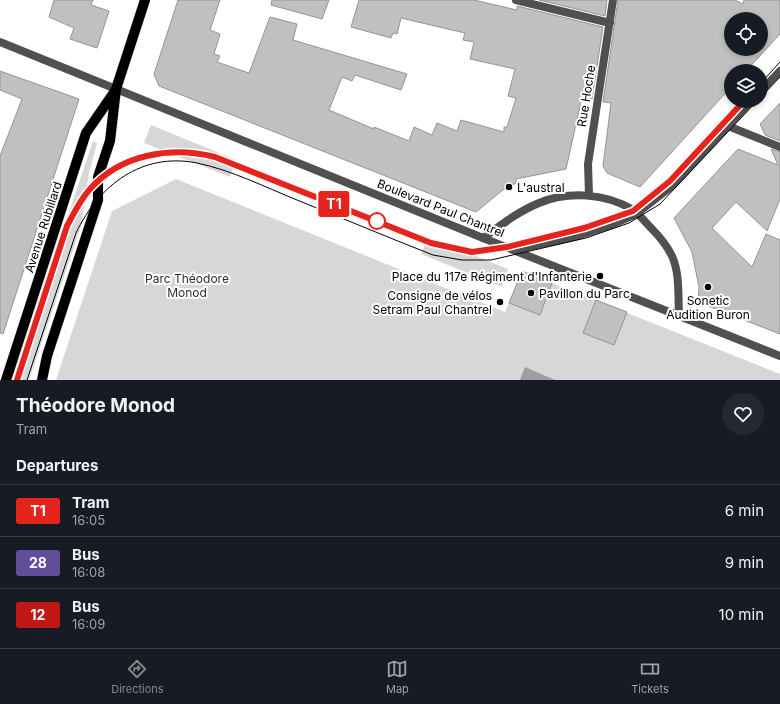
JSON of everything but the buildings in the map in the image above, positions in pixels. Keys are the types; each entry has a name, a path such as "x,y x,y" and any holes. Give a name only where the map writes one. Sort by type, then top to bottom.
{"main road":[{"name":"Avenue Rubillard","path":"42,380 47,356 98,200 98,177 110,141 116,89 145,0"},
{"name":"Avenue Rubillard","path":"6,380 86,133 116,89"}],"street":[{"path":"516,0 610,23"},
{"name":"Rue Hoche","path":"589,195 588,164 613,0"},
{"name":"Boulevard Paul Chantrel","path":"0,42 483,238 780,356"},
{"path":"768,84 780,71"},
{"path":"514,250 577,236 611,225 636,214 673,185 745,108"},
{"path":"728,126 780,147"},
{"path":"483,238 510,219 539,203 572,195 589,195 613,201 636,214 665,244 672,256 678,279 679,316"}],"green space":[{"path":"151,125 236,160 230,177 144,143"},
{"path":"93,141 97,143 89,173 81,226 29,380 13,380"},
{"name":"Parc Théodore Monod","path":"176,179 505,312 522,271 780,374 780,380 56,380 112,211"},
{"path":"428,237 508,269 502,287 421,254"}],"shaded area":[{"path":"525,367 555,380 520,380"}],"tram line":[{"path":"768,75 780,62"},
{"path":"768,90 780,77"},
{"path":"17,380 67,226 86,193 102,177 116,168 132,161 164,153 181,152 215,157 431,243 472,252 507,247 584,228 633,211 670,181 738,108"},
{"name":"T1","path":"17,380 67,226 78,206 90,189 119,167 135,160 154,154 170,152 199,153 215,157 431,243 452,249 472,252 507,247 584,228 633,211 670,181 738,108"},
{"path":"27,380 76,233 97,200 124,176 141,168 158,163 177,161 210,166 248,179 433,255 462,260 491,260 586,238 629,223 660,204 750,108"}],"place":[{"name":"L'austral","path":"509,187"},
{"name":"Place du 117e Régiment d'Infanterie","path":"600,276"},
{"name":"Sonetic Audition Buron","path":"708,287"},
{"name":"Pavillon du Parc","path":"531,293"},
{"name":"Consigne de vélos Setram Paul Chantrel","path":"500,302"}]}
